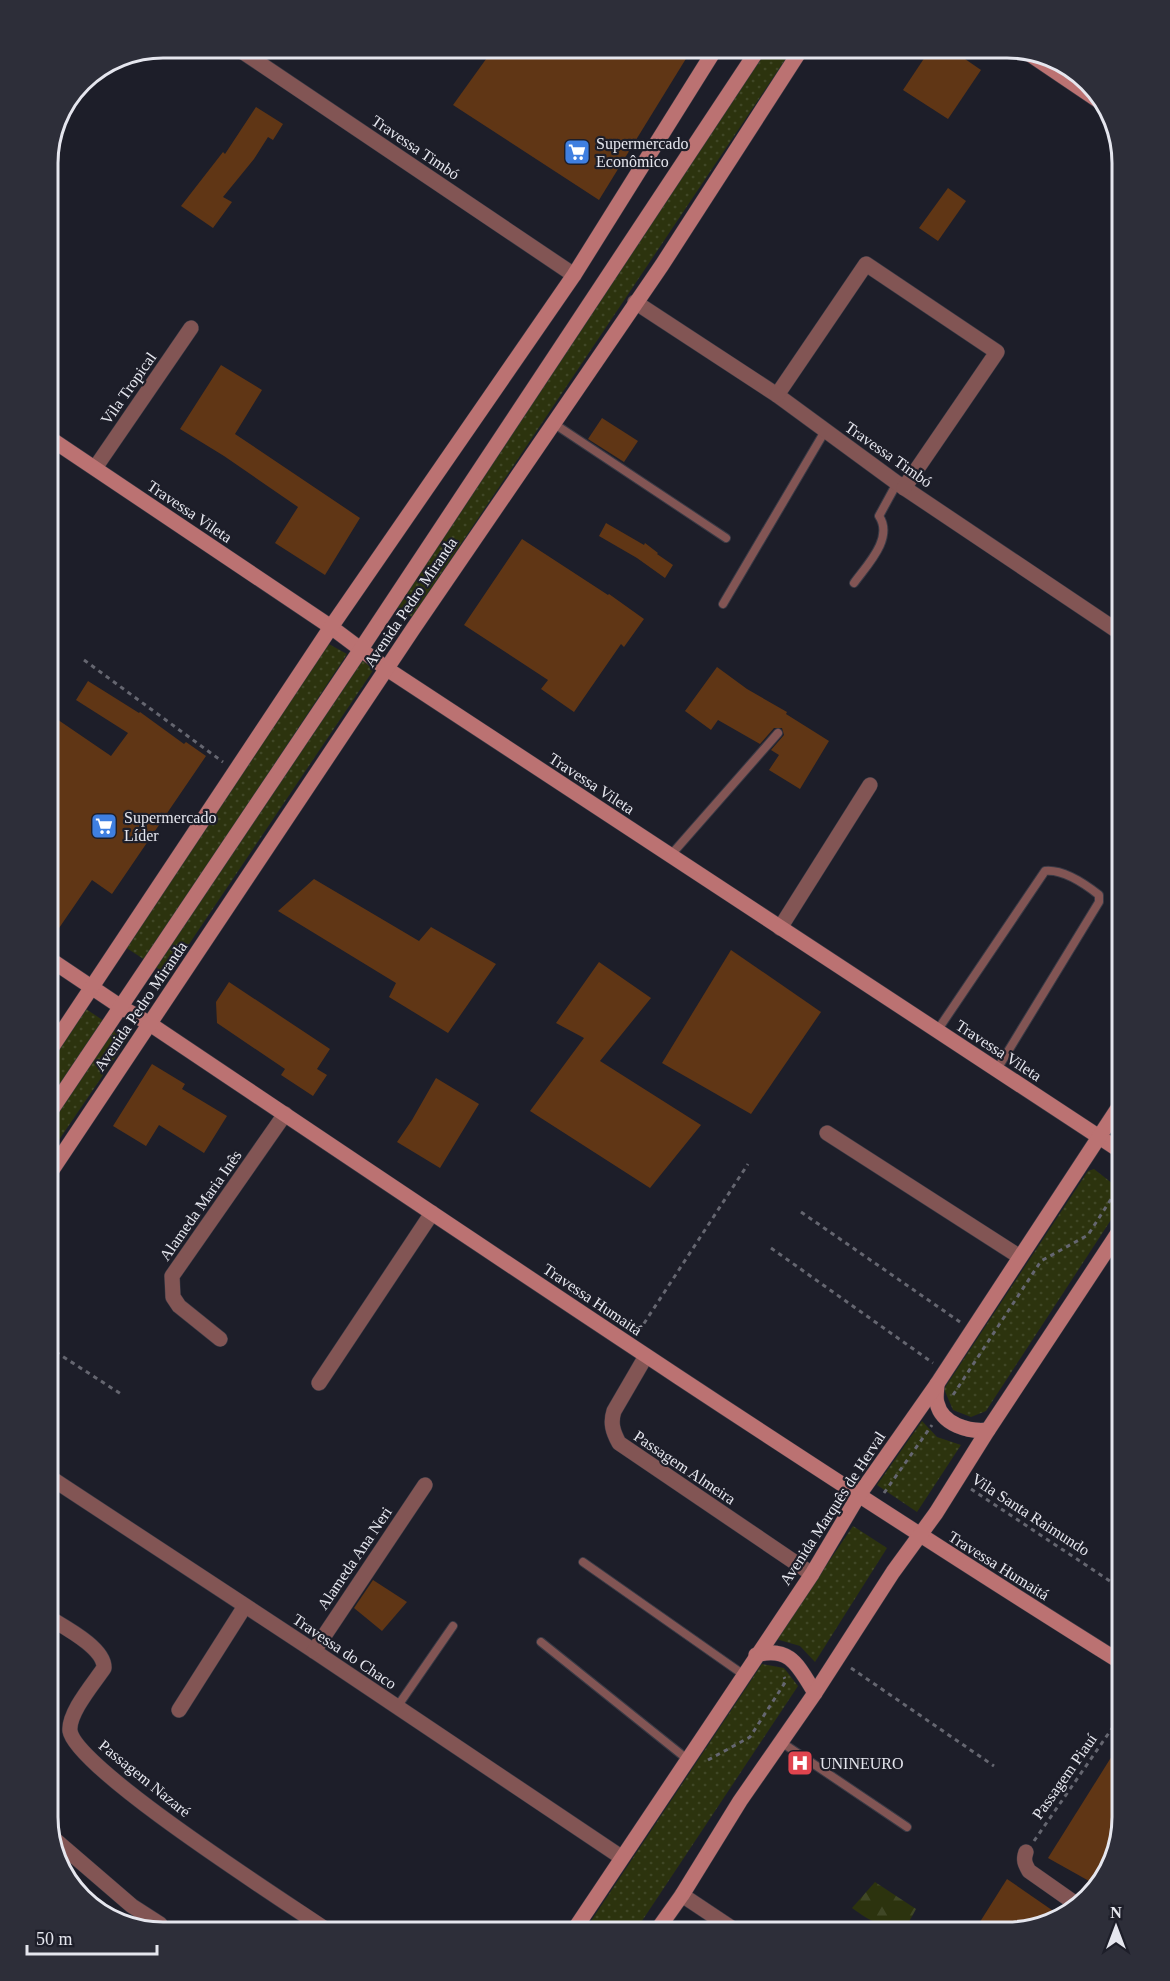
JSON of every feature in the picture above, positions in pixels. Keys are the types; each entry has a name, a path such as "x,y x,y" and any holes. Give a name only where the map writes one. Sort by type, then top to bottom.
{"main road":[{"path":"58,1037 331,627 574,275 709,59"},
{"name":"Avenida Pedro Miranda","path":"58,1099 361,649 752,59"},
{"name":"Avenida Pedro Miranda","path":"58,1161 635,302 795,59"},
{"path":"1049,67 1079,88"},
{"name":"Travessa Vileta","path":"59,444 331,627 387,669 1112,1145"},
{"name":"Travessa Humaitá","path":"59,965 874,1506 1112,1657"},
{"name":"Avenida Marquês de Herval","path":"579,1922 812,1574 859,1495 941,1378 1112,1117"},
{"path":"663,1922 740,1801 815,1693 1112,1242"},
{"path":"941,1378 936,1402 941,1413 962,1428 988,1430"},
{"path":"756,1655 774,1652 791,1659 798,1665 815,1693"}],"street":[{"name":"Travessa Timbó","path":"253,59 574,275"},
{"path":"777,395 866,264 997,351 901,485"},
{"name":"Travessa Timbó","path":"635,302 777,395 901,485 1112,627"},
{"name":"Vila Tropical","path":"94,468 192,328"},
{"path":"780,928 870,785"},
{"name":"Alameda Maria Inês","path":"220,1339 179,1306 173,1297 172,1276 285,1114"},
{"path":"827,1133 1020,1257"},
{"path":"319,1383 432,1213"},
{"name":"Passagem Almeira","path":"646,1356 611,1419 613,1432 619,1443 812,1574"},
{"name":"Travessa do Chaco","path":"58,1483 621,1857"},
{"name":"Alameda Ana Neri","path":"314,1651 425,1485"},
{"path":"179,1710 245,1606"},
{"name":"Passagem Nazaré","path":"58,1624 95,1649 104,1661 104,1668 70,1719 71,1734 76,1745 115,1782 168,1822 315,1922"},
{"path":"63,1846 132,1906 157,1922"},
{"path":"1026,1852 1025,1864 1029,1871 1071,1900"},
{"path":"682,1895 722,1922"}],"lane":[{"path":"553,423 726,538"},
{"path":"723,604 825,430"},
{"path":"854,583 881,544 884,537 882,520 879,516 901,485"},
{"path":"670,856 778,733"},
{"path":"937,1031 1045,871 1061,872 1099,895 1099,902 996,1071"},
{"path":"583,1562 744,1675"},
{"path":"397,1707 453,1626"},
{"path":"541,1642 687,1759"},
{"path":"781,1742 907,1827"}],"path":[{"path":"84,660 235,772"},
{"path":"638,1333 748,1164"},
{"path":"874,1506 941,1413 1041,1261 1088,1235 1112,1198"},
{"path":"801,1212 972,1330"},
{"path":"771,1248 941,1378"},
{"path":"58,1354 121,1394"},
{"name":"Vila Santa Raimundo","path":"956,1480 1112,1582"},
{"path":"704,1762 750,1737 786,1681 774,1652"},
{"path":"837,1659 994,1766"},
{"name":"Passagem Piauí","path":"1026,1852 1112,1728"}],"green space":[{"path":"757,59 786,59 412,617 394,606"},
{"path":"327,643 347,654 145,960 125,947"},
{"path":"360,658 374,669 169,974 155,967"},
{"path":"86,1009 104,1021 58,1089 58,1050"},
{"path":"115,1029 129,1037 58,1141 58,1109"},
{"path":"1094,1169 1112,1183 1112,1218 986,1411 971,1417 953,1410 944,1389 1088,1171"},
{"path":"922,1421 937,1437 961,1445 917,1512 877,1485"},
{"path":"853,1526 887,1548 815,1662 800,1646 776,1639"},
{"path":"762,1664 784,1668 798,1686 641,1922 590,1922"},
{"path":"875,1882 916,1909 909,1922 875,1922 852,1908"}],"building":[{"name":"Supermercado Econômico","path":"486,59 686,59 599,200 453,105"},
{"path":"924,59 965,59 981,70 948,119 903,90"},
{"path":"256,107 283,124 273,140 268,137 254,159 223,197 232,202 213,228 181,206 223,152 225,154"},
{"path":"948,188 966,201 938,241 919,228"},
{"path":"221,365 262,390 235,434 360,518 325,575 275,543 298,507 180,429"},
{"path":"602,418 638,441 624,462 588,439"},
{"path":"606,523 644,545 645,543 673,565 665,578 637,558 599,536"},
{"path":"522,539 644,619 624,647 621,644 574,712 541,689 548,680 464,625"},
{"path":"717,667 747,689 787,712 786,714 829,741 800,789 769,770 779,755 771,750 784,735 782,728 774,728 760,744 718,720 711,730 685,711"},
{"name":"Supermercado Líder","path":"88,681 206,756 112,894 92,880 59,929 59,720 111,756 128,733 76,700"},
{"path":"314,879 419,941 431,927 496,964 448,1033 389,997 396,983 278,911"},
{"path":"731,950 821,1012 751,1114 662,1063"},
{"path":"599,962 651,998 600,1061 701,1125 650,1188 530,1111 584,1038 556,1023"},
{"path":"229,982 330,1049 317,1069 327,1075 313,1096 281,1075 285,1069 217,1023 216,1002"},
{"path":"152,1064 185,1084 182,1089 227,1116 204,1153 159,1125 146,1146 113,1126"},
{"path":"436,1078 479,1104 440,1168 397,1142"},
{"path":"373,1580 407,1602 382,1631 354,1608"},
{"path":"1112,1756 1111,1831 1106,1851 1094,1876 1090,1881 1048,1858"},
{"path":"1007,1879 1054,1911 1020,1922 980,1922"}],"place":[{"name":"Supermercado Econômico","path":"577,152"},
{"name":"Supermercado Líder","path":"104,826"},
{"name":"UNINEURO","path":"800,1763"}]}
